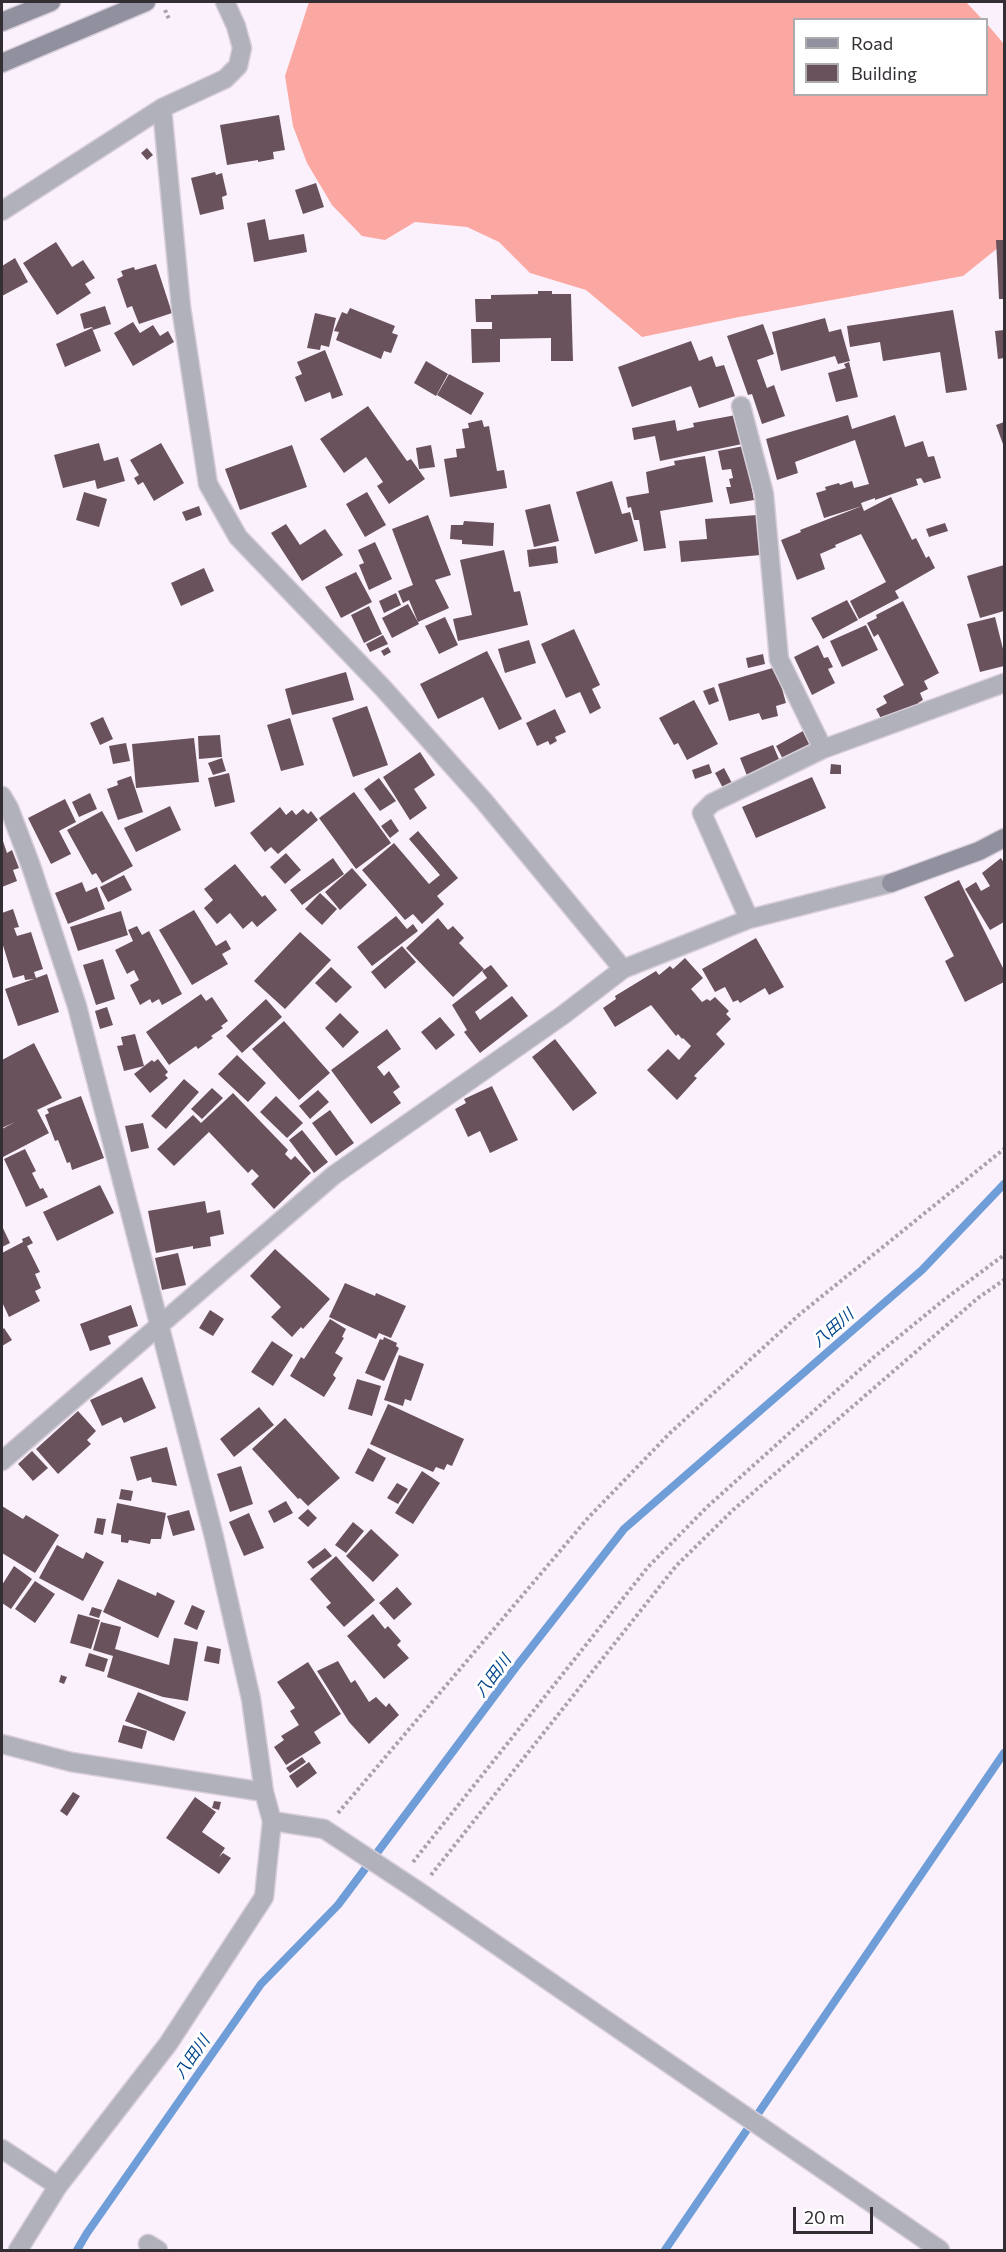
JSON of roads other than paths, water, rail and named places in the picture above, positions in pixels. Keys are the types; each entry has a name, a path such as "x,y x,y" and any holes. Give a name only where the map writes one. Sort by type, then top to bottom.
{"street":[{"path":"2,22 51,2"},
{"path":"2,63 146,2"},
{"path":"2,211 162,108 225,79 238,66 242,48 236,26 225,2"},
{"path":"162,108 181,307 208,484 238,537 382,687 483,801 623,969"},
{"path":"741,406 764,494 779,658 823,749"},
{"path":"749,919 702,813 712,803 823,749 1005,683"},
{"path":"2,796 9,807 31,866 77,1006 161,1324 214,1537 251,1699 264,1792 272,1821 264,1897 168,2044 58,2186 18,2250"},
{"path":"2,1461 334,1175 545,1028 623,969 749,919 891,883 1005,838"},
{"path":"2,1744 71,1762 264,1792"},
{"path":"272,1821 324,1829 418,1891 940,2250"},
{"path":"2,2148 58,2186"}],"waterway":[{"name":"八田川","path":"77,2250 261,1984 338,1905 516,1667 624,1529 922,1270 1004,1184"},
{"path":"665,2250 1004,1753"}]}
